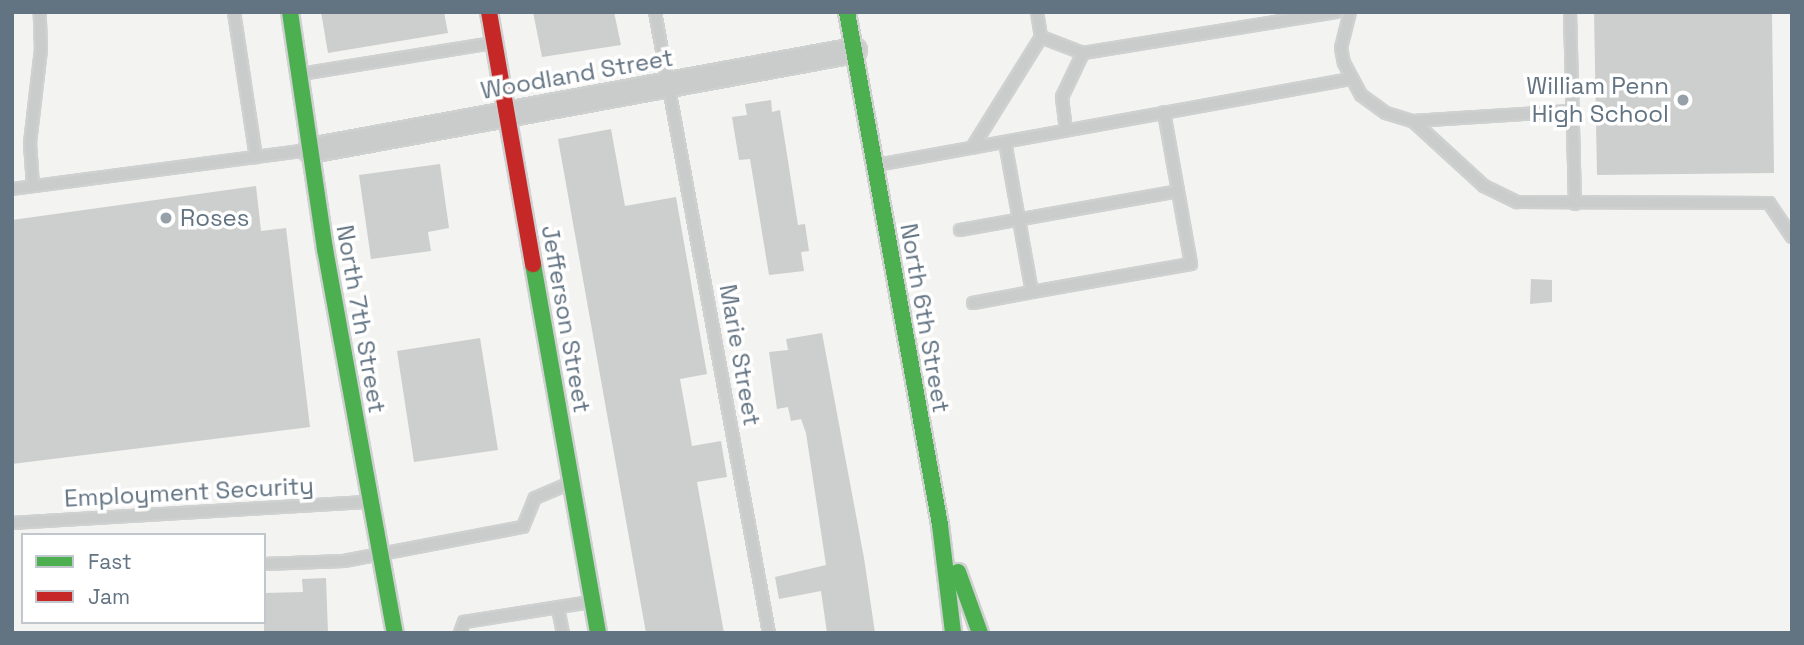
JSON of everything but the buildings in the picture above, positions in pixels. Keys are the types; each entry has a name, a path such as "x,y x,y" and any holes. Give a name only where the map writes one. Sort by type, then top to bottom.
{"street":[{"name":"North 7th Street","path":"290,12 310,150 369,502 395,633"},
{"name":"Jefferson Street","path":"489,12 598,633"},
{"name":"North 6th Street","path":"847,12 940,525 953,633"},
{"name":"Woodland Street","path":"310,150 854,50"},
{"path":"940,525 980,633"}],"lane":[{"path":"33,186 30,143 41,50 40,12"},
{"path":"234,12 256,157"},
{"name":"Marie Street","path":"655,12 769,633"},
{"path":"972,148 1041,37 1037,12"},
{"path":"1041,37 1083,53 1336,12"},
{"path":"1350,12 1341,48 1350,79 1373,105 1413,121 1500,195 1537,204 1769,203 1792,237"},
{"path":"1570,12 1575,204"},
{"path":"299,74 495,42"},
{"path":"1066,130 1062,97 1083,53"},
{"path":"874,165 1350,79"},
{"path":"1413,121 1571,111"},
{"path":"973,303 1191,264 1164,112"},
{"path":"1005,142 1032,292"},
{"path":"12,189 310,150"},
{"path":"960,230 1178,191"},
{"path":"266,564 344,561 523,527 534,498 572,483"},
{"name":"Employment Security","path":"12,523 369,502"},
{"path":"460,633 464,622 593,602"},
{"path":"558,608 563,633"}],"traffic: fast":[{"path":"290,12 325,249 395,633"},
{"path":"847,12 940,525 953,633"},
{"path":"533,264 598,633"},
{"path":"958,572 980,633"}],"traffic: jam":[{"path":"489,12 533,264"}],"place":[{"name":"William Penn High School","path":"1683,100"},
{"name":"Roses","path":"166,218"}]}
